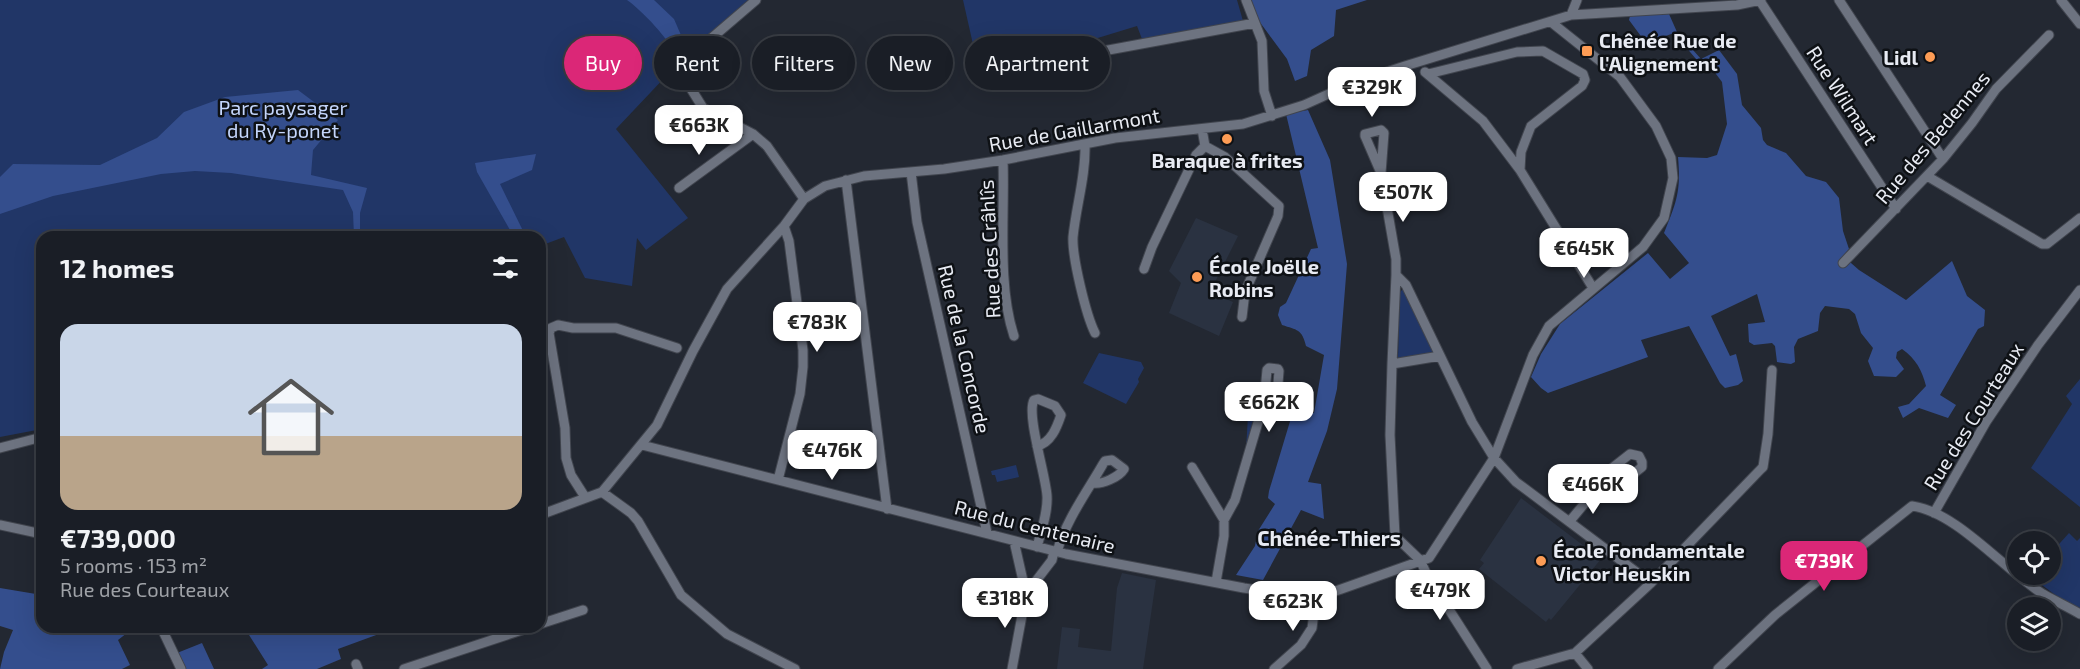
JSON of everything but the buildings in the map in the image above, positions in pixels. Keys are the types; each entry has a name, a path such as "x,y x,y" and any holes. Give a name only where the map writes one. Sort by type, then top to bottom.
{"street":[{"path":"756,0 693,54 680,71 703,108 753,134 767,146 804,199"},
{"path":"1246,0 1262,41 1264,91 1272,116"},
{"path":"1571,15 1577,0"},
{"name":"Rue de Gaillarmont","path":"602,492 657,425 727,289 784,226 804,199 825,186 883,173 911,172 1003,160 1115,138 1243,124 1272,116 1353,83 1571,15 1737,5 1760,0"},
{"name":"Rue Wilmart","path":"1760,0 1896,209"},
{"path":"1839,0 1943,159"},
{"path":"2061,0 2080,24"},
{"path":"1420,560 1430,558 1494,458 1533,355 1549,326 1643,247 1661,223 1673,178 1671,158 1656,126 1620,77 1551,22"},
{"path":"1110,50 1256,23"},
{"name":"Rue des Bedennes","path":"1843,263 1927,177 1972,123 1996,89 2049,35"},
{"path":"1428,74 1517,52 1543,51 1583,74 1585,80 1582,86 1531,126 1521,152 1520,170"},
{"path":"1418,63 1483,121 1520,170 1593,288"},
{"path":"735,124 736,146"},
{"path":"1202,129 1205,146"},
{"path":"678,188 753,134"},
{"path":"1085,144 1085,160 1073,239 1089,320 1095,333"},
{"path":"1144,269 1196,154 1205,146"},
{"path":"1205,146 1225,157 1279,206 1278,216 1245,292 1242,317"},
{"name":"Rue des Crâhlîs","path":"1003,160 1005,270 1009,319 1014,336"},
{"name":"Rue de la Concorde","path":"911,172 917,222 987,533"},
{"path":"1381,173 1396,259 1390,435 1395,536 1420,560 1427,575 1487,669"},
{"path":"1927,177 2042,244 2047,244 2080,218"},
{"path":"846,180 887,509"},
{"path":"778,480 800,394 803,358 789,242 784,226"},
{"path":"1396,275 1406,285 1472,422 1494,458 1516,482 1651,583"},
{"name":"Rue des Courteaux","path":"1718,669 1774,615 1912,506 1923,507 1934,513 1986,422 2038,345 2080,290"},
{"path":"585,497 570,475 566,458 565,428 549,333 552,328 558,325 573,328 616,328 676,348"},
{"path":"1392,364 1440,356"},
{"path":"1517,669 1575,653 1651,583 1762,467 1768,434 1772,370"},
{"path":"1037,446 1050,438 1061,415 1054,406 1038,399 1034,400 1032,408 1037,446 1043,465 1048,498 1037,547"},
{"path":"1216,582 1224,536 1224,520 1235,500 1264,402"},
{"path":"0,448 36,439"},
{"name":"Rue du Centenaire","path":"642,445 1056,552 1316,598 1420,560"},
{"path":"1570,521 1599,486 1607,472 1630,454 1639,456 1642,467 1617,487 1599,486"},
{"path":"1192,467 1224,520"},
{"path":"1026,594 1052,560 1062,533 1092,483"},
{"path":"546,513 602,492 631,513 638,521 681,595 727,634 795,669"},
{"path":"1934,513 1952,522 2043,594 2080,614"},
{"path":"0,525 36,533"},
{"path":"1012,669 1026,594 1014,541"},
{"path":"1274,669 1301,645 1312,628 1316,598"},
{"path":"546,622 583,610"},
{"path":"164,633 181,669"},
{"path":"404,669 513,633"},
{"path":"1575,653 1588,669"}],"shaded area":[{"name":"École Joëlle Robins","path":"1196,218 1238,236 1210,292 1233,302 1219,336 1169,313 1181,283 1169,271"},
{"name":"École Fondamentale Victor Heuskin","path":"1521,498 1601,559 1551,620 1549,618 1546,622 1479,569 1484,563 1480,560"},
{"path":"1122,573 1156,580 1143,669 1057,669 1062,627 1080,629 1078,647 1111,651 1117,588"}],"green space":[{"name":"Parc paysager du Ry-ponet","path":"0,0 748,0 708,36 654,36 654,89 616,129 688,218 646,250 637,238 632,286 585,278 564,237 546,244 546,231 36,231 36,430 0,437"},
{"path":"627,0 654,0 674,19 681,36 663,36"},
{"path":"963,0 1237,0 1243,21 1142,39 1137,26 1104,36 971,36"},
{"path":"1250,0 1367,0 1336,10 1334,36 1311,50 1307,76 1295,81 1287,59 1259,21"},
{"path":"1669,14 1677,32 1701,59 1719,50 1737,74 1742,105 1761,128 1763,140 1767,145 1786,153 1806,176 1826,182 1839,198 1843,231 1849,249 1843,256 1859,270 1906,300 1952,261 1967,296 1985,310 1984,326 1978,329 1940,395 1956,405 1948,418 1919,408 1903,418 1898,407 1909,404 1926,386 1920,370 1915,361 1902,349 1897,352 1896,358 1904,369 1896,377 1874,376 1868,361 1873,348 1861,333 1855,314 1849,309 1825,306 1820,313 1818,331 1798,339 1794,347 1795,362 1791,364 1777,362 1775,346 1772,343 1754,345 1749,342 1748,324 1765,322 1757,294 1711,316 1730,356 1736,354 1743,381 1738,385 1725,388 1720,383 1689,326 1641,340 1648,357 1548,393 1531,377 1541,354 1560,324 1648,253 1670,279 1689,263 1664,233 1677,196 1678,157 1707,158 1717,155 1727,124 1722,82 1707,62 1696,59 1674,33 1646,43 1629,20 1630,16"},
{"path":"298,90 338,120 313,150 311,175 367,188 360,213 360,231 354,231 353,212 343,190 231,173 195,171 161,174 53,196 0,214 0,177 13,164 100,165 157,138 184,112 225,97"},
{"path":"1308,110 1330,160 1347,264 1337,389 1327,431 1308,482 1321,484 1324,519 1301,510 1263,580 1236,575 1255,546 1258,531 1275,504 1268,498 1269,491 1291,418 1301,408 1314,413 1324,355 1306,346 1301,333 1282,325 1278,315 1311,249 1318,248 1286,114"},
{"path":"536,154 532,170 500,184 523,231 511,231 477,172 475,163"},
{"path":"1403,289 1434,351 1433,355 1399,359 1398,357 1400,292"},
{"path":"1099,353 1141,362 1144,368 1138,379 1139,382 1126,404 1083,383"},
{"path":"2080,379 2080,507 2031,468 2072,404 2066,396"},
{"path":"1249,400 1260,401 1246,449"},
{"path":"1016,465 1019,477 997,482 995,475 992,475 991,471"},
{"path":"2069,533 2077,541 2080,538 2080,608 2058,597 2042,585 2061,585 2061,542"},
{"path":"0,588 36,594 36,633 127,633 118,640 130,665 122,669 0,669 13,630 0,626"},
{"path":"248,633 382,633 338,649 341,659 317,669 262,669 268,665"},
{"path":"202,643 214,669 185,669 177,653"}],"place":[{"name":"Chênée Rue de l'Alignement","path":"1587,51"},
{"name":"Lidl","path":"1930,57"},
{"name":"Baraque à frites","path":"1227,139"},
{"name":"École Joëlle Robins","path":"1197,277"},
{"name":"École Fondamentale Victor Heuskin","path":"1541,561"}],"district":[{"name":"Chênée-Thiers","path":"1329,537"}]}
